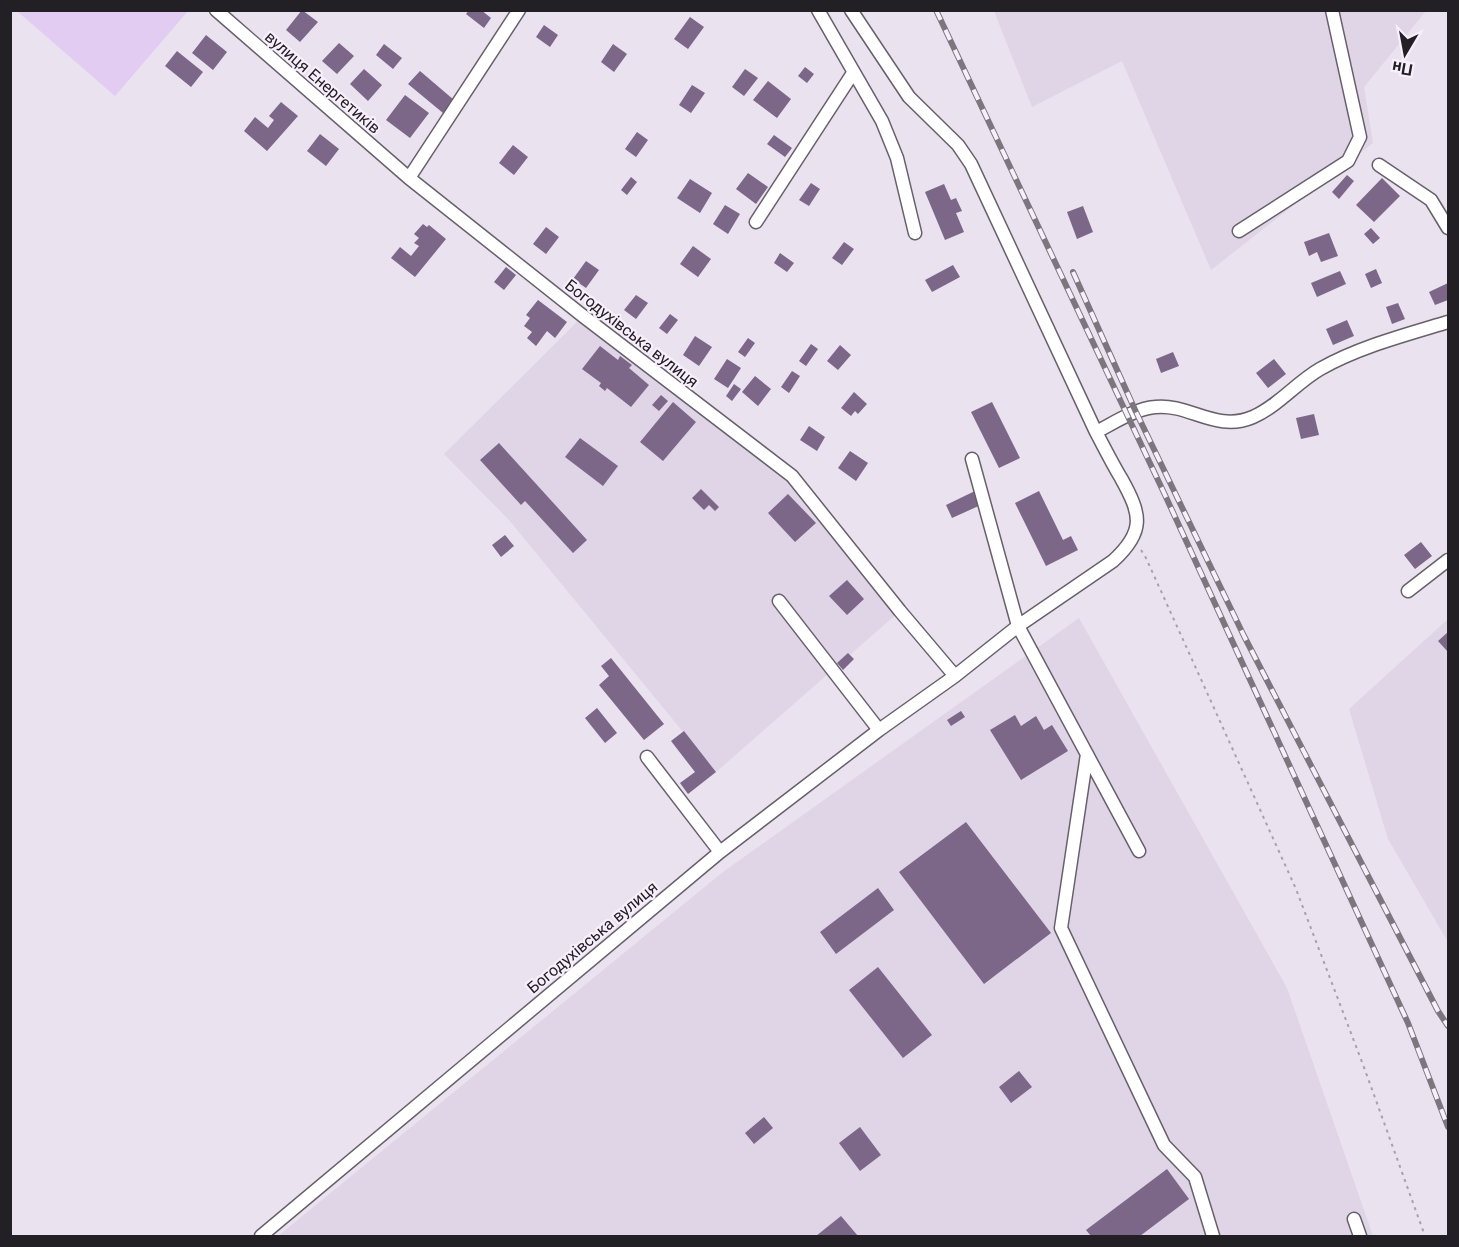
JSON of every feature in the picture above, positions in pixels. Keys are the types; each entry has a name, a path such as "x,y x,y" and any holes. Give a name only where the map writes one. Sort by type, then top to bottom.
{"street":[{"name":"вулиця Енергетиків","path":"216,10 409,178"},
{"path":"409,178 519,10"},
{"path":"818,10 882,121 897,158 915,233"},
{"path":"851,10 909,97 958,145 971,164 1096,432 1136,506 1137,522 1133,538"},
{"path":"1239,231 1348,161 1360,137 1332,10"},
{"path":"756,222 853,73"},
{"path":"1379,165 1431,200 1449,228"},
{"name":"Богодухівська вулиця","path":"409,178 583,316 792,476 955,676"},
{"path":"1096,432 1136,412 1155,407 1172,408 1215,421 1233,422 1252,417 1317,371 1344,356 1449,322"},
{"path":"972,459 1018,626 1139,851"},
{"name":"Богодухівська вулиця","path":"261,1236 720,852 1018,626 1113,561 1133,538"},
{"path":"1408,591 1449,560"},
{"path":"778,601 879,730"},
{"path":"1087,754 1060,928 1164,1145 1196,1177 1213,1236"},
{"path":"647,757 720,852"},
{"path":"1354,1219 1360,1236"}],"path":[{"path":"1133,538 1151,568 1296,889 1425,1236"}],"shaded area":[{"path":"17,11 188,11 115,96"},
{"path":"994,11 1426,11 1364,87 1373,143 1211,270 1122,61 1032,107"},
{"path":"583,316 792,476 900,611 716,772 509,520 444,454"},
{"path":"1079,618 1287,988 1373,1236 278,1236 723,872"},
{"path":"1448,619 1448,942 1388,839 1349,709"}],"building":[{"path":"302,10 318,22 300,42 286,30"},
{"path":"469,10 481,10 491,18 484,28 466,14"},
{"path":"690,17 704,27 688,49 674,39"},
{"path":"544,25 558,35 550,47 536,37"},
{"path":"206,35 227,52 213,70 192,53"},
{"path":"339,43 354,56 337,74 322,61"},
{"path":"384,44 402,58 393,69 376,55"},
{"path":"613,44 627,54 614,72 601,62"},
{"path":"177,51 203,72 191,87 165,66"},
{"path":"805,67 814,74 807,83 798,76"},
{"path":"364,69 382,85 368,101 350,84"},
{"path":"745,69 758,78 744,96 732,87"},
{"path":"420,71 454,100 443,113 408,84"},
{"path":"768,81 791,99 777,118 753,100"},
{"path":"692,85 705,93 691,113 679,105"},
{"path":"405,95 429,113 410,138 386,120"},
{"path":"281,102 298,116 267,151 244,131 255,117 268,128 274,120 269,116"},
{"path":"637,132 648,140 636,157 625,149"},
{"path":"320,134 339,149 326,166 307,151"},
{"path":"774,135 792,148 785,157 767,144"},
{"path":"513,145 528,157 514,175 499,163"},
{"path":"748,173 768,187 756,204 736,189"},
{"path":"1347,175 1354,181 1339,199 1332,192"},
{"path":"631,177 637,182 627,195 621,190"},
{"path":"1382,178 1400,196 1374,222 1356,205"},
{"path":"690,179 712,193 700,213 677,198"},
{"path":"811,183 820,189 809,206 799,200"},
{"path":"944,184 951,200 956,198 962,211 956,213 964,232 945,240 925,192"},
{"path":"725,205 740,214 728,234 713,224"},
{"path":"1083,206 1093,232 1077,239 1067,212"},
{"path":"423,224 427,227 429,225 446,239 415,277 391,258 400,247 411,256 419,246 414,243 419,238 414,234"},
{"path":"546,227 559,237 546,254 533,244"},
{"path":"1371,228 1380,238 1373,244 1364,234"},
{"path":"1329,233 1338,256 1321,262 1317,252 1309,256 1304,242"},
{"path":"844,242 854,249 842,265 832,258"},
{"path":"693,246 711,259 698,277 680,264"},
{"path":"780,253 794,263 787,272 774,263"},
{"path":"586,261 599,270 586,288 573,279"},
{"path":"953,265 960,277 932,292 925,280"},
{"path":"506,267 516,275 504,290 494,282"},
{"path":"1376,269 1382,283 1371,288 1365,274"},
{"path":"1340,271 1346,284 1317,297 1311,283"},
{"path":"1448,283 1448,300 1435,305 1429,292"},
{"path":"636,295 648,303 636,319 624,310"},
{"path":"538,300 567,322 555,338 547,331 536,346 527,338 532,332 524,326 530,318 526,315"},
{"path":"1398,303 1405,319 1392,324 1386,307"},
{"path":"670,314 678,320 667,334 659,328"},
{"path":"1347,320 1354,336 1333,345 1326,329"},
{"path":"695,336 712,347 699,366 683,355"},
{"path":"748,338 755,343 745,357 738,352"},
{"path":"811,344 818,349 806,366 799,361"},
{"path":"840,345 851,355 838,370 827,361"},
{"path":"600,346 618,360 620,356 632,365 629,368 649,385 631,407 607,388 605,391 599,386 601,383 582,369"},
{"path":"1173,352 1179,366 1161,373 1156,359"},
{"path":"727,359 741,368 728,388 714,379"},
{"path":"1274,359 1286,374 1268,388 1256,373"},
{"path":"792,371 800,376 789,393 781,387"},
{"path":"755,376 771,389 758,406 742,392"},
{"path":"734,384 741,389 732,401 726,396"},
{"path":"854,392 867,404 858,414 855,411 851,416 841,408"},
{"path":"661,395 668,401 659,411 652,405"},
{"path":"673,402 696,422 663,461 640,442"},
{"path":"992,402 1020,458 999,468 971,412"},
{"path":"1314,414 1319,435 1301,439 1296,418"},
{"path":"809,426 825,437 817,451 800,440"},
{"path":"580,438 618,466 603,486 565,457"},
{"path":"499,443 587,540 573,553 525,501 521,505 480,460"},
{"path":"850,451 868,463 856,481 838,468"},
{"path":"701,489 719,507 715,511 709,505 704,510 692,498"},
{"path":"977,490 983,504 952,518 946,505"},
{"path":"1039,491 1063,540 1071,536 1078,550 1046,566 1015,503"},
{"path":"788,494 816,523 795,542 768,513"},
{"path":"505,535 514,546 501,557 492,545"},
{"path":"1421,542 1432,556 1415,569 1404,555"},
{"path":"847,580 864,599 847,615 829,596"},
{"path":"1448,632 1448,652 1438,641"},
{"path":"848,653 854,659 843,670 837,663"},
{"path":"611,658 664,724 644,740 599,685 609,676 601,666"},
{"path":"597,708 617,733 605,743 585,718"},
{"path":"961,711 965,717 951,726 947,720"},
{"path":"1015,715 1021,726 1036,716 1044,730 1052,725 1068,751 1021,780 990,730"},
{"path":"684,731 716,772 688,794 680,783 695,772 671,741"},
{"path":"966,822 1051,933 984,984 899,872"},
{"path":"878,888 894,910 836,954 820,932"},
{"path":"878,967 932,1035 903,1058 849,990"},
{"path":"1019,1071 1032,1087 1011,1103 999,1087"},
{"path":"764,1117 773,1128 754,1144 745,1133"},
{"path":"860,1127 881,1155 860,1171 839,1143"},
{"path":"1167,1169 1189,1199 1140,1236 1091,1236 1086,1230"},
{"path":"841,1216 858,1236 816,1236"}],"railway":[{"path":"936,10 1165,495 1408,1023 1448,1127"},
{"path":"1073,272 1136,412 1244,636 1438,1011 1448,1026"}]}
